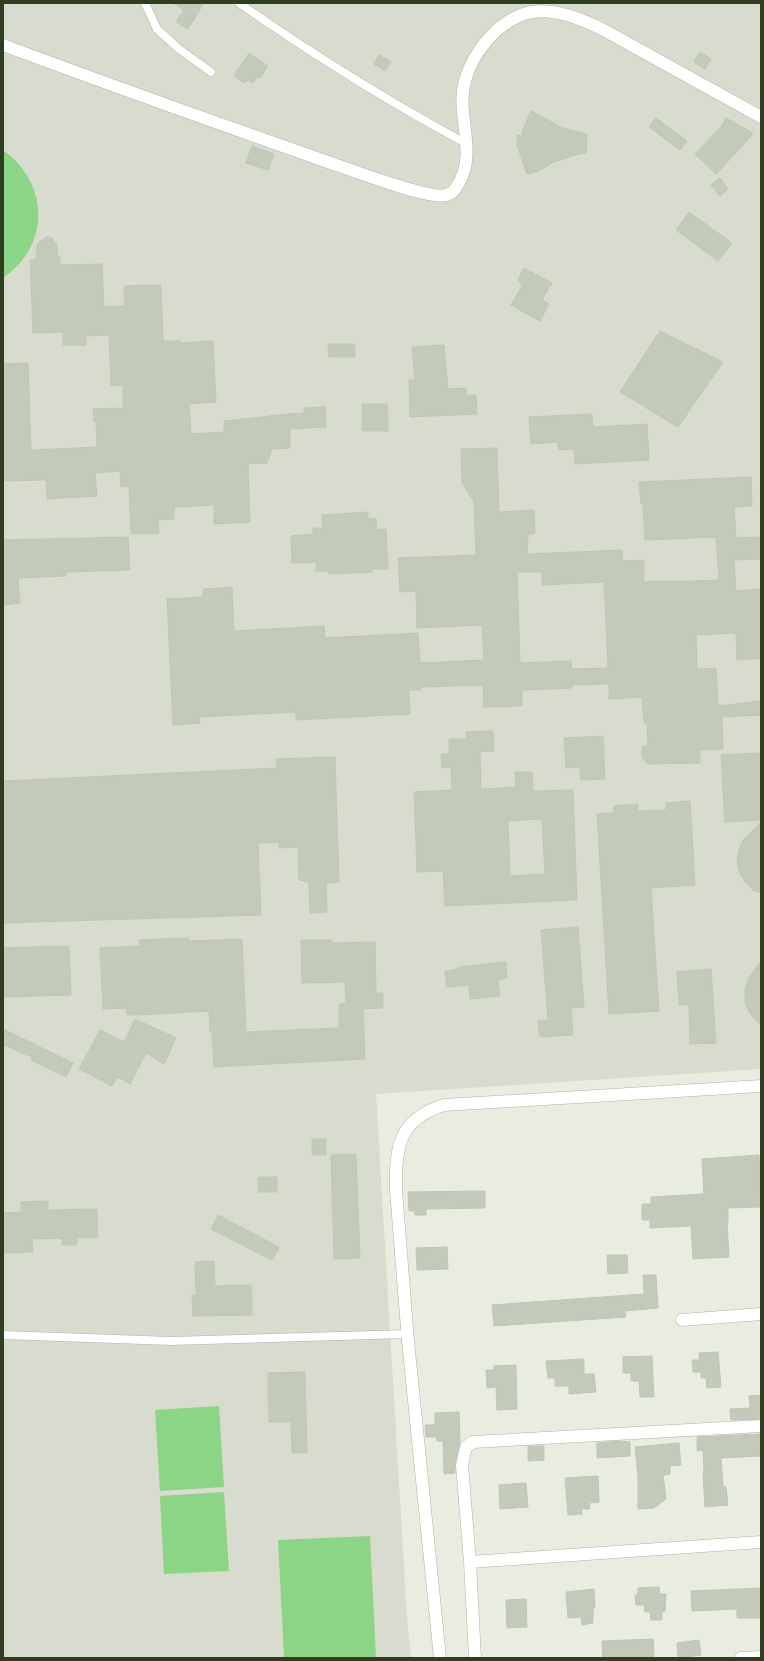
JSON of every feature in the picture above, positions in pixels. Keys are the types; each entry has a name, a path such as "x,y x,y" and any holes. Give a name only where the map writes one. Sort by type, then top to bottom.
{"street":[{"path":"3,45 140,96 374,178 433,195 446,195 454,190 465,171 467,144 463,99 465,81 472,62 483,45 497,31 513,19 532,12 553,12 581,19 602,29 761,118"},
{"path":"440,1658 407,1334 396,1190 395,1164 400,1142 406,1129 417,1117 429,1110 444,1105 761,1086"},
{"path":"682,1320 761,1314"},
{"path":"475,1658 470,1562 462,1465 466,1447 473,1442 761,1426"},
{"path":"470,1562 761,1542"},
{"path":"741,1658 761,1657"}],"lane":[{"path":"145,3 157,29 179,49 211,72"},
{"path":"239,3 356,79 428,123 467,144"},
{"path":"3,1335 178,1341 407,1334"}],"shaded area":[{"path":"3,3 761,3 761,1069 376,1094 407,1618 411,1658 3,1658"},
{"path":"3,150 18,164 29,179 36,196 38,214 36,232 30,249 19,264 3,278"},
{"path":"219,1406 224,1487 160,1491 155,1410"},
{"path":"224,1492 229,1571 164,1574 160,1496"},
{"path":"370,1536 376,1658 284,1658 278,1540"}],"building":[{"path":"173,3 204,3 188,29 176,22 184,10"},
{"path":"700,52 711,59 705,69 694,62"},
{"path":"249,53 268,66 260,78 257,77 253,83 248,80 245,83 234,76"},
{"path":"379,55 391,62 385,71 374,64"},
{"path":"531,111 563,128 587,134 586,153 554,162 537,172 527,174 517,145 517,135 522,136 523,129"},
{"path":"656,118 687,141 680,150 649,127"},
{"path":"726,118 753,133 716,174 695,154 721,127"},
{"path":"252,146 274,154 268,170 246,163"},
{"path":"720,178 728,189 720,196 711,185"},
{"path":"689,212 732,243 718,261 676,230"},
{"path":"47,237 52,238 57,245 58,257 60,256 60,265 102,264 104,307 125,306 124,286 161,285 163,341 181,341 181,343 213,341 216,402 189,404 191,434 224,432 224,421 304,413 304,408 325,407 326,427 290,429 290,448 272,449 267,463 248,464 250,522 214,524 214,505 174,507 174,519 158,520 159,533 131,534 129,486 121,487 120,471 95,473 97,496 47,499 46,480 3,481 3,364 28,363 31,450 97,447 96,422 94,422 93,409 123,408 123,385 111,386 109,335 86,336 86,345 63,345 63,332 33,333 30,260 36,260 37,245 40,241"},
{"path":"524,268 552,283 542,300 549,304 540,321 511,305 522,286 518,280"},
{"path":"660,331 723,362 678,427 620,392"},
{"path":"328,344 355,344 355,357 329,357"},
{"path":"444,345 448,389 466,388 466,395 476,395 477,414 410,417 409,380 415,380 412,347"},
{"path":"362,404 387,404 388,431 362,431"},
{"path":"592,414 593,427 647,424 649,460 575,464 574,449 559,450 558,442 531,444 529,417"},
{"path":"497,448 499,512 534,510 535,533 528,535 527,554 622,550 623,561 644,560 644,582 719,580 716,537 645,540 643,504 641,504 639,482 751,477 752,506 734,507 736,538 761,537 761,559 734,560 736,591 761,589 761,658 737,660 736,633 696,635 697,669 716,668 718,706 761,701 761,715 722,717 723,749 700,750 700,763 648,764 642,757 642,747 648,745 647,723 644,723 642,697 609,699 609,684 572,685 572,688 522,690 522,706 484,707 483,685 421,687 421,690 409,690 410,714 296,720 296,712 199,717 200,723 173,725 167,599 203,597 203,589 232,587 234,631 324,626 325,638 418,633 420,663 484,660 482,625 417,628 416,591 400,592 398,558 476,555 474,502 462,482 461,449","holes":["517,572 542,572 542,585 604,582 608,668 572,669 571,661 520,663"]},
{"path":"368,512 368,519 376,518 377,530 386,529 388,569 373,569 373,572 328,574 328,571 316,571 316,562 292,563 291,536 313,534 313,528 323,528 322,515"},
{"path":"128,537 130,570 66,572 66,576 18,578 20,603 3,605 3,540"},
{"path":"493,731 494,751 480,752 481,789 516,787 515,772 532,772 533,791 573,790 577,900 445,906 443,871 417,872 414,792 452,790 451,767 442,768 441,754 449,754 449,739 466,739 466,732","holes":["542,819 545,874 510,876 508,821"]},
{"path":"603,736 605,779 581,780 580,767 566,768 564,738"},
{"path":"761,753 761,820 725,822 721,755"},
{"path":"335,757 339,882 326,883 327,912 310,913 309,882 299,880 298,847 279,848 279,842 258,843 261,915 3,923 3,781 277,768 276,759"},
{"path":"690,801 695,885 651,888 659,1011 609,1014 597,814 614,813 614,806 638,804 638,811 666,810 666,803"},
{"path":"761,822 761,893 753,890 745,882 739,872 737,861 743,840"},
{"path":"578,927 584,1007 571,1008 573,1035 540,1037 538,1021 548,1020 541,930"},
{"path":"189,938 189,941 242,939 246,1032 339,1028 339,1005 346,1002 345,982 302,983 301,940 332,940 332,943 375,942 376,993 383,993 383,1008 363,1009 365,1059 214,1067 212,1031 210,1032 209,1011 127,1015 127,1008 103,1009 100,948 140,946 139,940"},
{"path":"69,946 71,995 3,997 3,948"},
{"path":"761,961 761,1025 750,1014 745,1003 745,990 748,979"},
{"path":"506,962 507,978 498,980 500,996 470,999 469,985 447,987 445,971 459,969 459,967"},
{"path":"711,969 716,1043 690,1044 689,1004 679,1005 677,972"},
{"path":"135,1019 176,1038 164,1064 146,1053 130,1084 117,1077 112,1086 79,1069 100,1030 124,1042"},
{"path":"3,1029 73,1063 66,1077 31,1060 32,1057 3,1045"},
{"path":"312,1139 326,1139 326,1155 312,1155"},
{"path":"356,1154 360,1258 334,1259 331,1155"},
{"path":"759,1155 761,1207 728,1208 727,1222 729,1257 693,1259 691,1226 650,1228 650,1220 642,1220 642,1204 651,1204 651,1197 704,1194 702,1159"},
{"path":"258,1177 277,1177 277,1192 258,1192"},
{"path":"485,1191 485,1208 426,1209 426,1215 415,1215 415,1211 409,1211 408,1192"},
{"path":"48,1201 48,1210 97,1209 98,1237 77,1238 77,1245 62,1245 62,1238 32,1239 33,1252 3,1253 3,1213 21,1212 21,1202"},
{"path":"218,1215 279,1247 272,1260 211,1229"},
{"path":"447,1247 448,1269 417,1270 416,1248"},
{"path":"607,1255 627,1255 628,1273 608,1274"},
{"path":"214,1261 215,1286 251,1285 252,1315 193,1316 192,1295 196,1295 195,1262"},
{"path":"643,1275 656,1275 658,1308 625,1311 626,1317 494,1326 492,1305 644,1294"},
{"path":"718,1352 721,1387 707,1388 706,1378 701,1378 701,1372 693,1372 692,1360 699,1360 699,1353"},
{"path":"652,1356 654,1397 640,1397 639,1381 631,1381 631,1373 623,1373 623,1357"},
{"path":"584,1359 584,1374 594,1374 596,1392 569,1394 569,1386 555,1386 555,1378 548,1378 546,1361"},
{"path":"516,1365 517,1409 497,1410 496,1387 487,1388 486,1370 494,1370 494,1366"},
{"path":"305,1372 307,1452 292,1453 291,1422 269,1422 268,1373"},
{"path":"761,1395 761,1419 731,1420 730,1409 750,1408 749,1396"},
{"path":"459,1412 460,1443 455,1463 455,1473 444,1474 443,1441 437,1441 437,1437 426,1437 425,1425 435,1425 435,1413"},
{"path":"761,1434 761,1456 721,1458 723,1487 726,1487 728,1505 705,1507 703,1450 697,1451 697,1437"},
{"path":"619,1441 630,1442 630,1456 597,1458 597,1443"},
{"path":"679,1443 681,1465 670,1466 670,1474 663,1475 666,1499 654,1508 638,1509 638,1476 635,1447"},
{"path":"528,1446 544,1446 544,1460 528,1461"},
{"path":"598,1476 599,1502 589,1503 590,1509 581,1509 582,1514 568,1515 565,1478"},
{"path":"526,1483 528,1507 500,1509 499,1485"},
{"path":"659,1587 660,1594 666,1594 665,1611 662,1612 662,1620 651,1620 650,1612 645,1612 644,1605 636,1605 635,1595 638,1595 638,1588"},
{"path":"761,1588 761,1618 737,1618 737,1609 692,1611 691,1591"},
{"path":"594,1589 595,1608 593,1608 593,1623 582,1625 581,1617 568,1618 566,1592"},
{"path":"526,1599 527,1627 507,1628 506,1600"},
{"path":"653,1639 654,1658 603,1658 602,1641"},
{"path":"699,1640 701,1655 678,1658 677,1643"}]}
